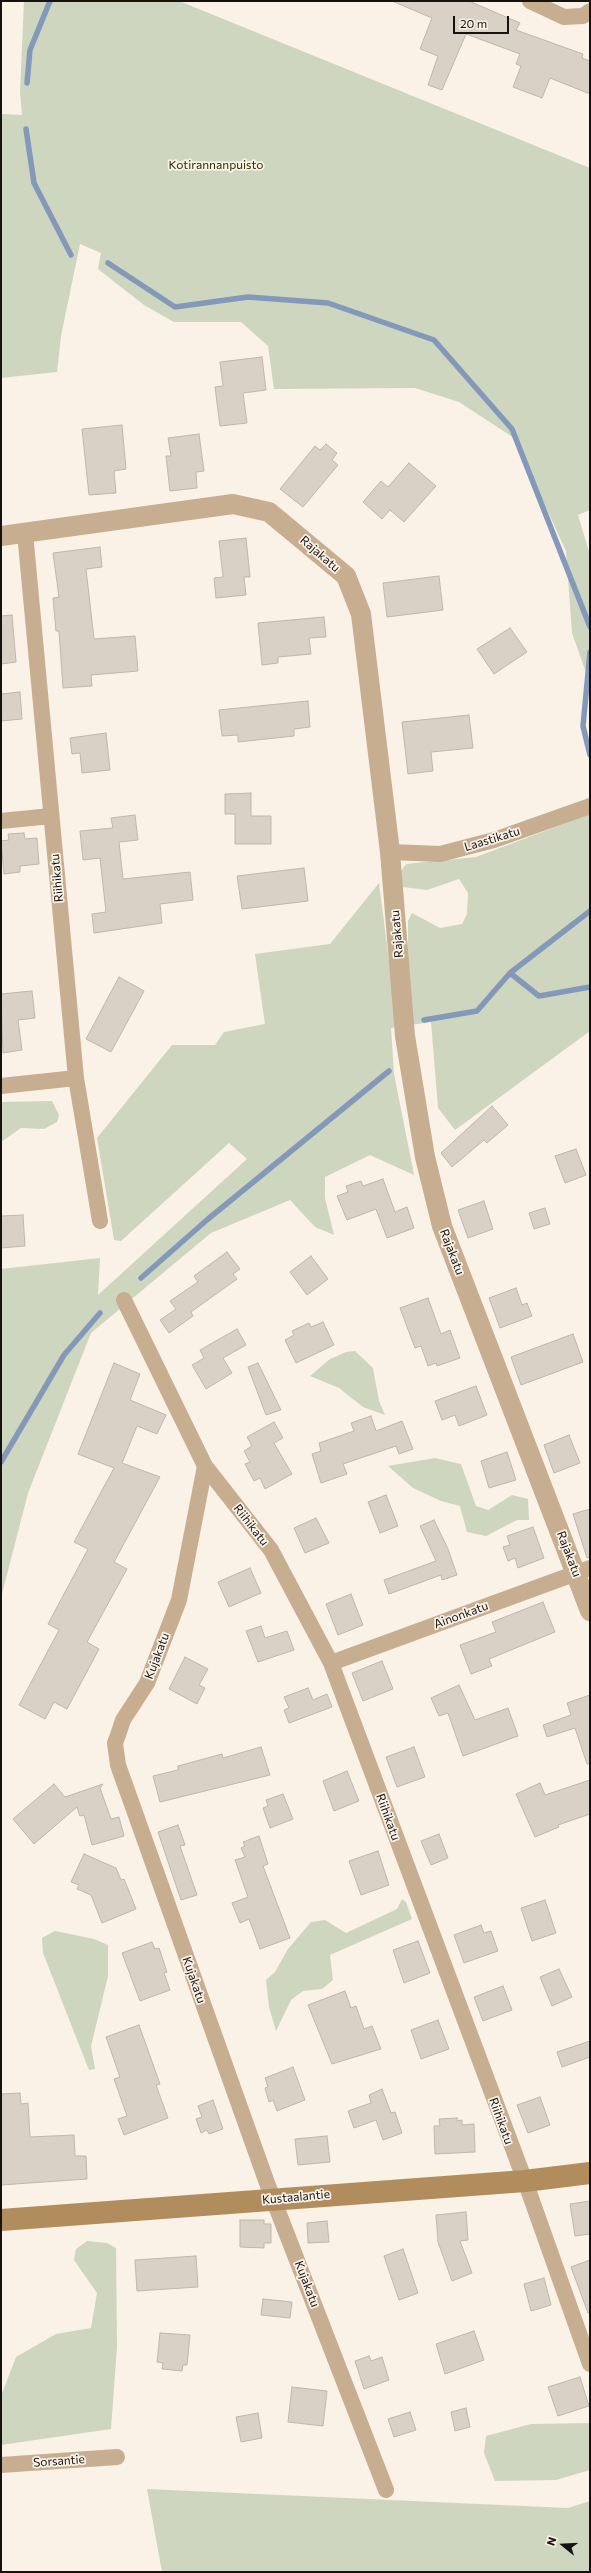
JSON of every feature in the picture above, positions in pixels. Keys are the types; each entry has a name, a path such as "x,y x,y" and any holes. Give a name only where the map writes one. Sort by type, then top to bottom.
{"main road":[{"name":"Kustaalantie","path":"1,2220 525,2181 590,2173"}],"street":[{"path":"530,1 564,17 583,16 590,11"},
{"name":"Rajakatu","path":"1,536 233,504 269,512 346,576 361,614 390,852 405,1036 425,1157 442,1226 583,1571 590,1611"},
{"name":"Riihikatu","path":"25,533 76,1078 100,1221"},
{"name":"Laastikatu","path":"390,852 440,854 494,840 590,806"},
{"path":"1,821 51,816"},
{"path":"1,1086 76,1078"},
{"name":"Riihikatu","path":"124,1300 205,1466 270,1550 331,1663 525,2181 590,2364"},
{"name":"Kujakatu","path":"205,1466 179,1600 147,1683 123,1720 114,1743 118,1765 274,2199 386,2490"},
{"name":"Ainonkatu","path":"331,1663 583,1571"},
{"name":"Sorsantie","path":"1,2465 117,2457"}],"green space":[{"name":"Kotirannanpuisto","path":"24,1 179,1 590,168 590,510 578,515 590,555 589,681 572,633 566,551 514,438 459,402 415,388 274,389 268,346 241,322 174,322 144,305 98,269 101,253 80,244 61,336 57,372 1,378 1,114 22,115 20,92"},
{"path":"590,814 590,1031 455,1130 438,1108 431,1022 391,1028 394,1074 414,1175 370,1155 325,1177 325,1198 334,1235 315,1227 290,1200 211,1233 91,1333 28,1493 1,1598 1,1269 100,1258 98,1295 247,1159 229,1143 121,1241 114,1240 97,1138 172,1045 215,1045 224,1032 265,1024 255,954 330,944 379,883 391,977 408,946 408,921 412,913 440,928 462,924 467,914 468,893 459,879 427,890 403,887 400,873 406,864 476,857"},
{"path":"52,1101 59,1115 57,1122 44,1129 21,1128 1,1142 1,1102"},
{"path":"355,1351 373,1368 379,1401 385,1415 363,1407 339,1388 310,1376 330,1359 346,1352"},
{"path":"435,1458 461,1464 476,1506 488,1510 512,1495 528,1499 529,1520 517,1520 486,1536 467,1532 460,1506 441,1501 413,1488 388,1466"},
{"path":"402,1899 406,1902 412,1919 330,1955 333,1980 322,1989 303,1991 291,2000 276,2031 269,2007 266,1980 275,1972 288,1949 311,1922 325,1920 346,1933 397,1909"},
{"path":"55,1931 94,1939 108,1945 108,1976 91,2046 95,2069 89,2070 43,1953 42,1938"},
{"path":"87,2241 107,2243 116,2248 117,2347 111,2429 1,2445 1,2396 16,2357 56,2334 91,2328 97,2293 74,2260 76,2249"},
{"path":"590,2423 590,2470 556,2480 495,2481 484,2453 486,2436 531,2424"},
{"path":"147,2489 568,2508 590,2501 590,2572 162,2572"}],"building":[{"path":"392,1 469,1 520,23 516,30 583,54 582,58 590,61 590,94 550,78 542,98 513,87 521,66 516,64 520,54 466,34 442,90 428,85 438,56 420,49 432,18"},
{"path":"262,357 266,390 243,393 247,423 220,426 215,387 223,386 220,362"},
{"path":"122,425 126,469 114,471 116,493 89,495 82,429"},
{"path":"199,434 204,471 196,472 197,488 170,491 166,456 171,456 168,438"},
{"path":"326,444 337,453 332,460 338,465 303,507 280,489 315,446 320,450"},
{"path":"409,463 436,486 404,522 390,510 382,519 363,502 381,481 388,487"},
{"path":"246,538 250,577 244,577 246,595 216,598 214,578 223,577 219,541"},
{"path":"100,547 102,567 86,569 94,639 135,636 138,671 91,675 92,686 63,688 59,631 56,631 53,598 59,597 53,553"},
{"path":"439,576 443,610 387,617 383,583"},
{"path":"12,615 16,662 1,664 1,616"},
{"path":"324,617 326,637 309,638 311,654 278,657 278,663 262,665 258,623"},
{"path":"510,628 527,652 494,674 477,649"},
{"path":"20,692 22,719 1,721 1,694"},
{"path":"308,701 310,727 294,729 294,736 238,742 238,735 222,736 219,710"},
{"path":"469,715 473,748 431,752 433,771 408,774 402,722"},
{"path":"106,733 110,770 82,773 80,753 72,754 70,738"},
{"path":"251,793 251,816 271,816 271,844 235,844 235,814 225,814 225,794"},
{"path":"135,815 138,840 119,842 123,879 190,872 193,900 160,904 162,923 94,933 92,914 106,912 100,858 83,860 80,831 113,828 111,818"},
{"path":"24,833 25,839 37,838 39,864 20,866 20,872 4,874 1,841 9,840 8,834"},
{"path":"304,868 308,901 242,909 237,876"},
{"path":"119,977 144,991 111,1052 86,1039"},
{"path":"32,991 35,1018 18,1020 22,1050 3,1053 1,994"},
{"path":"492,1106 508,1125 487,1143 484,1140 452,1167 441,1153"},
{"path":"576,1149 586,1175 565,1183 555,1156"},
{"path":"383,1179 395,1212 407,1207 414,1228 387,1238 376,1209 347,1220 337,1196 348,1192 346,1186 361,1181 363,1186"},
{"path":"484,1201 493,1229 468,1238 458,1210"},
{"path":"545,1208 550,1224 534,1229 529,1213"},
{"path":"23,1215 25,1246 1,1248 1,1216"},
{"path":"227,1252 240,1269 233,1274 237,1279 191,1312 193,1316 169,1333 160,1320 176,1309 170,1301 198,1282 194,1276"},
{"path":"311,1256 328,1279 307,1295 290,1272"},
{"path":"516,1288 522,1305 527,1303 532,1316 500,1328 489,1298"},
{"path":"428,1298 441,1334 450,1330 460,1358 437,1366 436,1363 428,1366 421,1346 415,1348 400,1308"},
{"path":"323,1322 334,1345 296,1363 285,1340 294,1335 292,1331 309,1323 311,1327"},
{"path":"237,1329 246,1345 223,1358 232,1373 206,1389 192,1365 204,1358 200,1350"},
{"path":"573,1334 583,1362 521,1385 511,1357"},
{"path":"114,1363 140,1374 130,1400 166,1415 157,1434 137,1426 122,1463 160,1477 114,1562 127,1569 87,1642 99,1649 67,1709 54,1702 45,1719 19,1705 59,1630 48,1624 88,1549 74,1542 114,1468 78,1454"},
{"path":"258,1363 281,1410 266,1415 248,1367"},
{"path":"476,1386 487,1415 459,1426 455,1415 442,1420 435,1401"},
{"path":"371,1416 376,1431 402,1421 413,1449 399,1454 396,1446 343,1464 347,1474 321,1483 312,1454 321,1451 319,1443 354,1431 351,1423"},
{"path":"274,1422 283,1438 274,1443 292,1474 265,1489 260,1478 254,1481 245,1464 250,1462 244,1451 252,1446 247,1437"},
{"path":"569,1435 580,1463 554,1473 544,1445"},
{"path":"507,1452 516,1480 489,1488 481,1461"},
{"path":"386,1495 398,1526 380,1533 368,1502"},
{"path":"590,1509 590,1557 587,1558 573,1514"},
{"path":"316,1518 329,1543 305,1553 294,1528"},
{"path":"434,1520 448,1549 457,1575 442,1580 441,1575 389,1594 384,1580 436,1561 420,1526"},
{"path":"533,1527 544,1558 518,1568 515,1558 508,1561 503,1547 510,1545 507,1536"},
{"path":"250,1568 261,1593 229,1607 218,1582"},
{"path":"351,1594 363,1625 338,1635 326,1604"},
{"path":"543,1602 555,1632 489,1659 492,1666 471,1674 460,1645 496,1632 492,1622"},
{"path":"261,1626 265,1638 287,1631 294,1650 258,1662 246,1631"},
{"path":"185,1657 208,1669 199,1685 205,1688 197,1704 169,1689"},
{"path":"382,1661 393,1689 363,1701 352,1673"},
{"path":"459,1685 475,1720 508,1708 518,1736 463,1756 448,1713 439,1716 431,1698"},
{"path":"308,1688 313,1700 327,1694 332,1707 289,1723 284,1710 289,1708 284,1697"},
{"path":"590,1695 590,1764 587,1764 575,1728 547,1737 543,1725 571,1715 567,1703"},
{"path":"261,1747 270,1775 160,1802 153,1776 178,1770 178,1766 222,1754 223,1758"},
{"path":"414,1747 425,1777 397,1787 386,1757"},
{"path":"347,1771 359,1801 334,1811 323,1781"},
{"path":"590,1780 590,1814 558,1825 559,1827 535,1837 516,1794 540,1783 545,1795"},
{"path":"54,1784 65,1797 103,1784 100,1788 111,1819 119,1817 124,1836 92,1845 84,1815 80,1816 77,1807 34,1844 13,1819"},
{"path":"283,1794 293,1819 270,1828 263,1808 268,1806 266,1800"},
{"path":"178,1825 185,1845 180,1846 197,1895 181,1900 158,1832"},
{"path":"439,1834 448,1858 431,1865 421,1841"},
{"path":"259,1836 268,1864 263,1866 290,1938 260,1949 249,1919 240,1923 232,1903 248,1897 235,1860 245,1857 241,1848 245,1846 243,1842"},
{"path":"378,1851 389,1885 361,1895 349,1861"},
{"path":"84,1854 116,1868 121,1880 124,1879 136,1909 102,1923 91,1895 77,1889 79,1885 71,1882"},
{"path":"545,1900 556,1933 532,1941 521,1908"},
{"path":"481,1925 484,1933 491,1931 498,1951 464,1963 454,1935"},
{"path":"418,1941 430,1973 404,1983 393,1950"},
{"path":"152,1942 155,1949 159,1948 167,1972 164,1973 170,1990 140,2001 122,1953"},
{"path":"559,1969 572,1997 552,2006 540,1977"},
{"path":"503,1986 512,2010 483,2021 474,1997"},
{"path":"345,1991 351,2008 356,2006 364,2029 372,2026 381,2049 332,2064 308,2005"},
{"path":"438,2020 449,2049 421,2059 411,2030"},
{"path":"139,2025 160,2084 156,2085 168,2118 124,2135 118,2119 127,2116 114,2079 120,2077 106,2037"},
{"path":"590,2041 590,2057 562,2067 557,2052"},
{"path":"293,2067 305,2100 277,2111 273,2100 269,2102 265,2088 268,2087 265,2078"},
{"path":"382,2089 391,2113 395,2112 402,2133 383,2140 376,2120 354,2128 348,2111 371,2103 369,2095"},
{"path":"20,2093 21,2104 28,2103 30,2137 74,2135 75,2156 86,2156 87,2179 1,2185 1,2094"},
{"path":"540,2097 550,2125 528,2133 517,2105"},
{"path":"213,2100 223,2129 209,2134 207,2130 201,2133 196,2119 202,2117 198,2106"},
{"path":"457,2118 457,2121 462,2120 462,2125 474,2124 475,2152 435,2154 434,2126 440,2126 439,2119"},
{"path":"327,2136 330,2162 298,2165 295,2139"},
{"path":"590,2201 590,2234 575,2236 570,2204"},
{"path":"466,2212 468,2240 460,2241 472,2273 452,2281 438,2242 436,2215"},
{"path":"240,2220 264,2220 264,2224 271,2224 271,2243 264,2243 264,2248 240,2247"},
{"path":"327,2221 329,2242 308,2243 307,2223"},
{"path":"403,2249 418,2293 399,2300 384,2256"},
{"path":"196,2256 198,2287 137,2291 135,2260"},
{"path":"590,2260 590,2313 588,2313 571,2267"},
{"path":"544,2278 551,2305 531,2311 524,2284"},
{"path":"263,2299 292,2302 290,2318 261,2315"},
{"path":"474,2331 484,2360 445,2374 436,2344"},
{"path":"160,2333 190,2335 187,2365 183,2365 182,2371 162,2369 163,2363 157,2362"},
{"path":"369,2356 371,2361 382,2357 389,2380 364,2389 355,2361"},
{"path":"580,2377 589,2406 558,2416 548,2387"},
{"path":"292,2387 327,2391 323,2426 288,2422"},
{"path":"466,2408 470,2427 455,2431 451,2412"},
{"path":"410,2412 416,2430 394,2437 388,2419"},
{"path":"258,2413 262,2438 241,2442 236,2417"}],"waterway":[{"path":"27,83 30,50 50,1"},
{"path":"26,129 34,183 71,255"},
{"path":"108,263 175,307 248,297 328,303 434,340 512,429 590,627"},
{"path":"590,652 583,726 590,755"},
{"path":"424,1020 477,1011 510,973 590,911"},
{"path":"510,973 539,996 590,987"},
{"path":"141,1278 208,1219 389,1071"},
{"path":"1,1462 64,1355 100,1313"}]}
